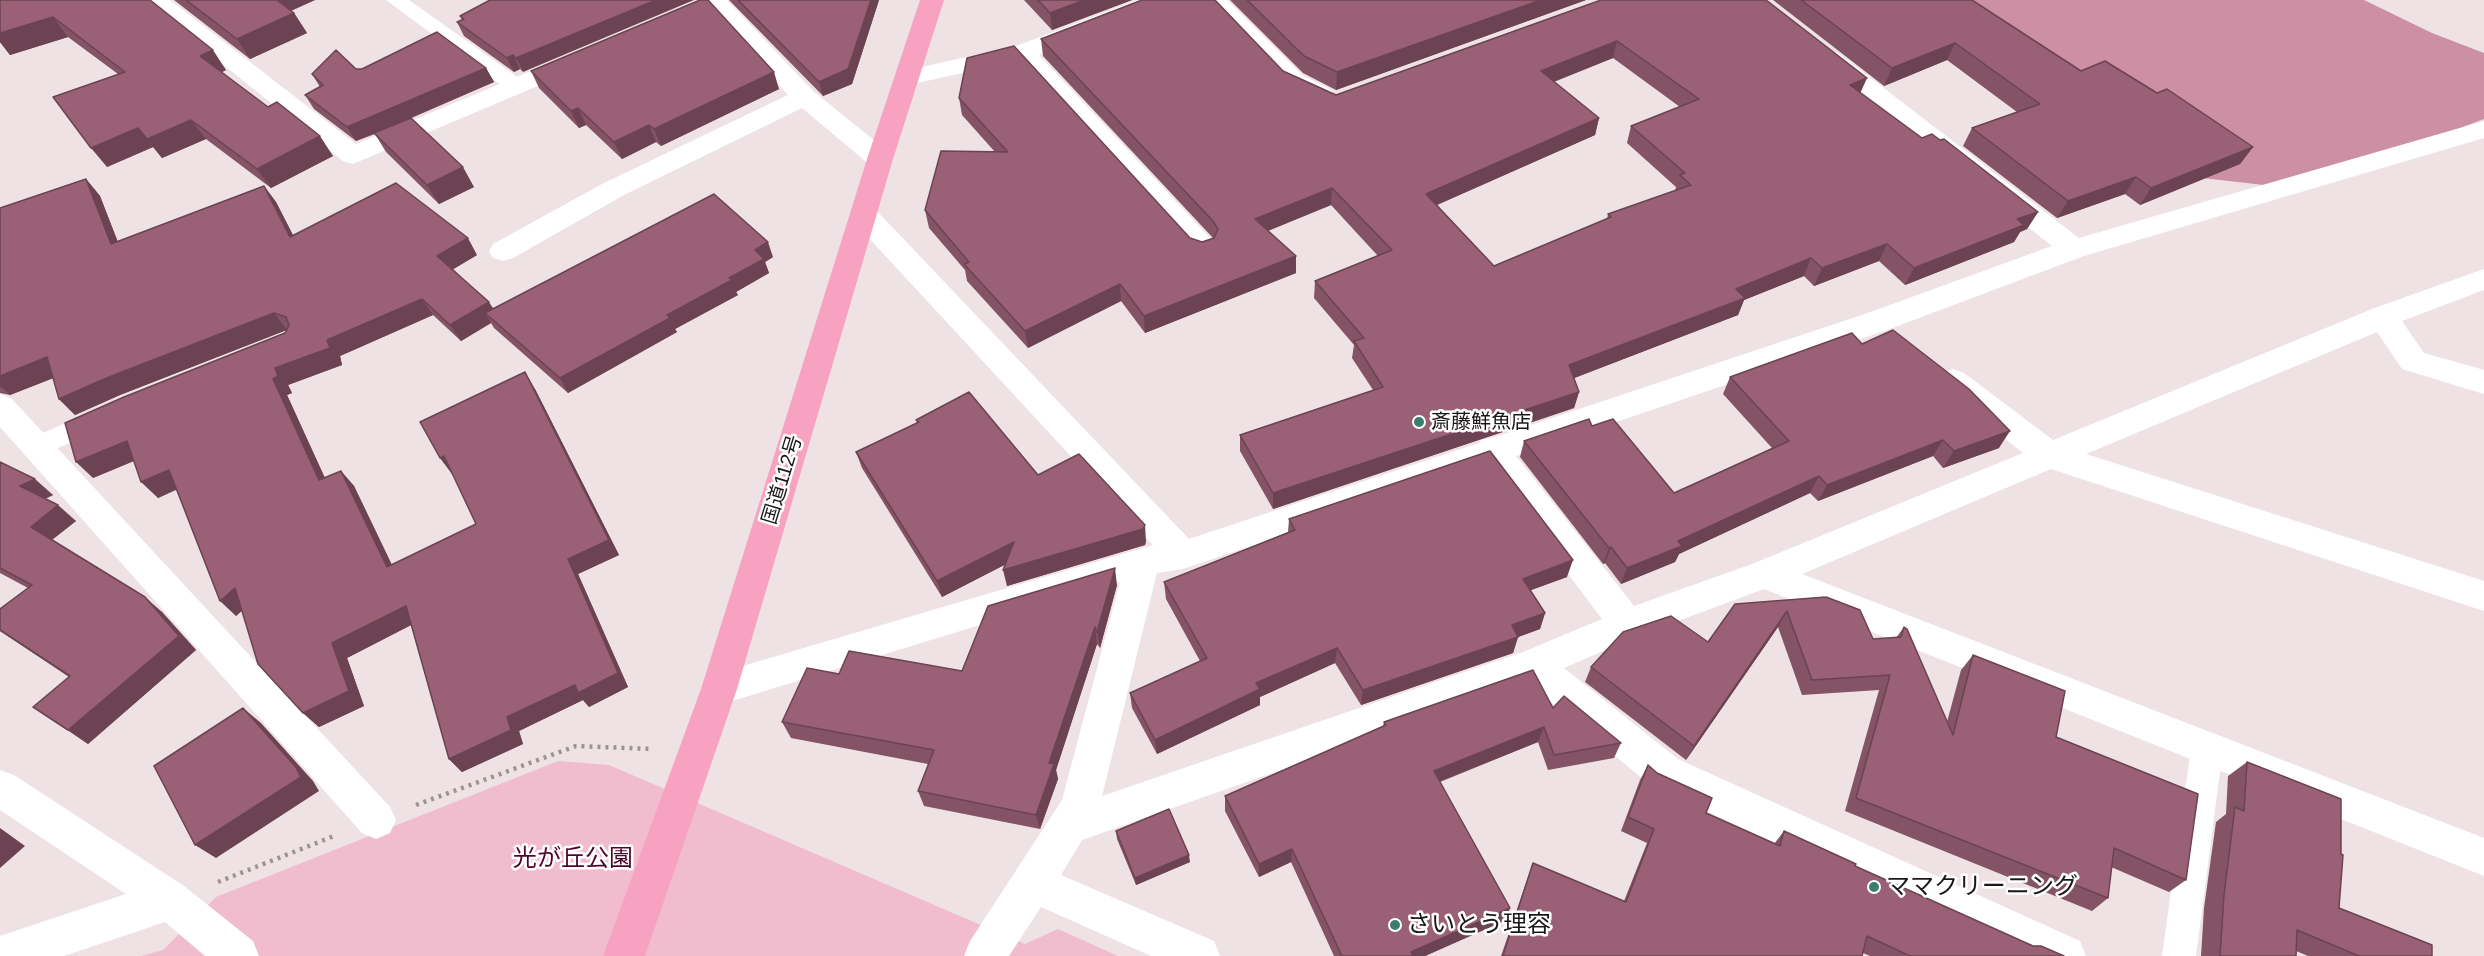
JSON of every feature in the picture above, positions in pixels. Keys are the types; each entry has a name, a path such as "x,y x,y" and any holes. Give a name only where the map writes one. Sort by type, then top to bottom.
{"highway":[{"name":"国道112号","path":"624,956 719,689 880,159 932,0"}],"street":[{"path":"155,0 353,155 600,51"},
{"path":"908,77 1023,52 1160,0"},
{"path":"1213,0 1293,81 1334,102 1345,98"},
{"path":"708,5 804,97 880,159"},
{"path":"1810,44 2074,249"},
{"path":"1023,52 1202,247"},
{"path":"503,250 614,189 804,97"},
{"path":"719,689 1143,561 1183,555 1492,449 1876,322 2074,249 2484,129"},
{"path":"864,215 1183,555"},
{"path":"1068,826 1533,665 1627,624 1764,574 2383,317 2484,279"},
{"path":"2383,317 2413,361 2484,382"},
{"path":"1876,322 1903,343"},
{"path":"1930,364 2049,455 2484,596"},
{"path":"0,406 376,820"},
{"path":"1492,449 1627,624"},
{"path":"985,956 1034,883 1080,807 1143,561"},
{"path":"1764,574 2484,857"},
{"path":"1533,665 1664,772 2065,956"},
{"path":"0,788 170,900 238,956"},
{"path":"1034,883 1199,956"},
{"path":"2,956 170,900"}],"lane":[{"path":"396,0 516,86"},
{"path":"38,446 120,408"},
{"path":"2179,956 2208,748"}],"path":[{"path":"170,900 576,746 696,750"}],"green space":[{"name":"光が丘公園","path":"558,761 609,765 1025,944 1058,929 1118,956 141,956 163,950 216,897"}],"shaded area":[{"path":"1926,0 2364,0 2432,33 2484,53 2484,119 2299,189 2158,173"}],"building":[{"path":"0,0 150,0 213,50 200,56 268,107 277,102 320,136 257,169 191,120 147,139 138,128 91,148 53,97 125,72 53,17 0,33"},
{"path":"186,0 277,0 294,13 237,39"},
{"path":"490,0 656,0 516,58 513,55 507,58 457,22 464,19 460,16"},
{"path":"700,0 708,0 774,72 654,129 649,125 614,142 578,108 571,111 531,71"},
{"path":"738,0 871,0 848,69 819,82"},
{"path":"1038,0 1084,0 1050,13"},
{"path":"1142,0 1215,0 1283,71 1336,95 1601,0 1766,0 1867,78 1850,85 1922,138 1932,134 1940,140 1944,139 2038,212 2017,219 2024,225 1914,268 1887,244 1822,268 1811,258 1736,289 1745,298 1569,365 1579,392 1273,493 1240,435 1383,387 1354,341 1364,338 1315,281 1392,250 1332,188 1255,219 1296,256 1144,316 1120,284 1025,331 964,264 969,262 925,210 941,151 1008,152 959,98 967,58 1014,46 1190,238 1202,242 1214,238 1218,229 1041,39","holes":["1617,41 1699,99 1631,126 1685,173 1680,175 1691,185 1608,214 1611,217 1494,266 1426,194 1599,118 1541,71"]},
{"path":"1247,0 1541,0 1337,72 1304,56"},
{"path":"1801,0 1972,0 2081,71 2105,61 2157,93 2167,89 2253,147 2151,188 2136,177 2068,201 1972,128 2040,104 1955,43 1892,68"},
{"path":"437,32 486,68 347,127 305,95 323,85 312,74 336,50 356,69 362,69"},
{"path":"411,118 463,167 427,185 374,133"},
{"path":"86,179 111,244 264,186 290,237 396,183 468,238 437,256 489,302 450,325 422,299 327,340 330,348 275,368 278,376 273,379 319,480 341,471 387,567 476,524 444,456 440,458 420,422 525,372 609,540 568,559 618,673 578,693 575,685 507,717 511,730 449,759 406,606 332,643 349,691 303,713 258,664 235,588 220,601 169,470 141,482 127,441 76,462 65,423 285,333 289,325 286,317 274,313 104,379 59,399 47,357 0,376 0,208"},
{"path":"714,194 768,242 755,250 764,259 729,278 732,280 667,315 670,318 560,378 485,313"},
{"path":"1893,330 1969,389 2010,431 1954,451 1943,440 1827,485 1819,476 1678,541 1682,546 1627,568 1524,441 1589,419 1592,426 1613,419 1674,493 1789,441 1730,377 1852,333 1862,344"},
{"path":"969,392 1038,475 1079,454 1145,525 1143,529 1003,570 1014,542 937,581 856,452 919,422 916,420"},
{"path":"1490,451 1573,560 1523,579 1545,613 1512,625 1518,637 1363,690 1337,648 1256,683 1260,689 1155,740 1130,693 1207,658 1164,582 1295,530 1289,519"},
{"path":"0,462 35,479 20,486 58,505 31,527 145,597 179,636 68,730 33,707 70,676 0,630 0,609 32,585 0,568"},
{"path":"1115,568 1097,632 1095,627 1049,763 1054,764 1036,815 918,791 934,750 782,722 807,668 839,674 849,651 962,671 988,606"},
{"path":"1826,597 1860,610 1873,639 1901,637 1904,627 1907,629 1953,735 1973,655 2065,691 2056,737 2198,794 2186,880 2114,848 2108,898 1856,798 1890,675 1812,680 1787,611 1694,746 1591,667 1623,632 1671,616 1708,642 1735,604"},
{"path":"1533,670 1553,708 1564,696 1621,743 1554,755 1544,727 1434,771 1510,908 1411,952 1413,956 1342,956 1292,849 1259,864 1225,796 1386,725 1384,722"},
{"path":"243,708 295,766 301,777 195,845 154,766"},
{"path":"2247,762 2341,799 2341,854 2343,855 2339,908 2432,945 2432,956 2359,956 2297,930 2296,956 2220,956 2224,895 2235,807 2244,811"},
{"path":"1648,765 1657,773 1712,798 1706,813 1780,846 1784,831 1856,864 1855,866 2033,946 2041,946 2064,956 1910,956 1867,936 1862,956 1503,956 1533,863 1626,902 1654,829 1628,817"},
{"path":"1169,809 1189,855 1135,878 1116,831"}],"place":[{"name":"斎藤鮮魚店","path":"1419,422"},
{"name":"ママクリーニング","path":"1874,887"},
{"name":"さいとう理容","path":"1395,925"}]}
